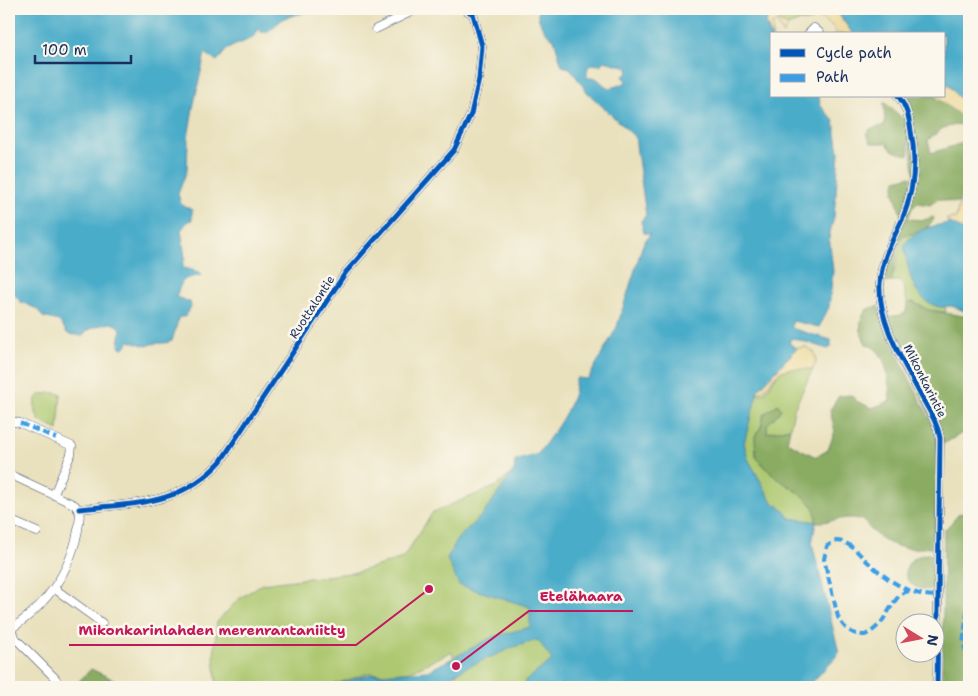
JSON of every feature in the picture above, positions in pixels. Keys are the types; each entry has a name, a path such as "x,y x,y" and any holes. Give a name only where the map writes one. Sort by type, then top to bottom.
{"street":[{"path":"376,29 417,9"},
{"name":"Ruottalontie","path":"79,509 145,502 181,493 204,478 221,461 346,272 454,150 470,114 478,79 482,46 473,14 464,9"},
{"name":"Mikonkarintie","path":"899,98 907,110 909,119 913,142 914,172 911,197 883,262 880,293 883,312 892,336 936,422 939,433 937,687"},
{"path":"9,420 56,438 70,445 73,449 54,494"},
{"path":"9,474 54,494 79,509 78,530 68,561 55,589 36,611 9,630 56,679"},
{"path":"9,520 37,532"},
{"path":"55,589 102,623"}],"green space":[{"path":"814,9 816,15 812,21 800,21 788,26 778,22 778,18 785,11"},
{"path":"903,98 937,98 964,116 969,122 943,128 928,140 931,153 969,141 969,175 959,203 938,199 930,205 918,203 912,208 908,219 924,220 933,217 934,219 921,231 903,235 897,246 892,279 884,283 888,259 916,182"},
{"path":"884,102 907,122 909,155 893,151 887,143 871,143 866,133 870,129 885,125"},
{"path":"911,176 911,184 901,215 894,192 896,180"},
{"path":"929,226 943,307 945,307 946,312 928,310 913,302 907,303 904,287 900,280 889,282 896,265 903,234 912,234"},
{"path":"913,302 928,310 969,317 969,429 945,443 942,443 887,317 901,315 906,312 907,303"},
{"path":"878,306 883,325 935,430 937,443 935,547 909,548 895,546 873,532 859,519 849,518 816,522 814,508 806,498 765,467 756,457 755,436 761,427 764,414 778,404 781,410 767,425 767,433 790,428 787,442 816,457 828,450 835,431 830,410 839,396 851,395 858,402 872,408 890,401 888,376 883,360 873,347 866,344 861,330 862,318 867,309"},
{"path":"796,368 813,369 794,409 790,428 767,433 767,425 781,410 764,414 761,427 755,436 756,457 765,467 811,503 816,515 816,522 789,518 784,510 772,502 748,459 744,443 756,394 765,392 780,371"},
{"path":"49,392 61,394 58,430 40,421 36,412 36,399 42,394 48,394"},
{"path":"514,471 504,485 514,583 551,637 558,687 435,687 461,669 451,652 411,671 383,674 369,673 326,687 217,687 214,657 217,622 239,599 262,584 358,572 403,558 433,512 497,486"},
{"path":"969,511 969,687 942,687 942,664 946,664 946,614 943,614 944,531 959,514"},
{"path":"927,554 933,555 934,583 930,590 912,585 907,579 906,573 911,561"},
{"path":"91,669 129,687 69,687 76,684"}],"sand":[{"path":"771,9 793,9 785,11 778,18 778,22 788,26 784,32 782,32 779,25 773,22 772,32 770,32 770,35 766,23"},
{"path":"814,9 835,9 852,32 835,32 834,27 816,15"},
{"path":"946,85 966,103 969,103 969,122 937,98 946,98"},
{"path":"969,175 969,203 965,222 969,226 969,233 948,223 947,219 956,218 961,195"},
{"path":"806,347 814,352 816,361 813,369 793,368 782,371 764,390 756,394 769,375 797,348"}],"water":[{"path":"9,9 306,9 303,13 284,18 267,32 261,32 259,28 257,33 228,49 217,61 205,53 188,138 187,170 178,194 181,204 192,210 192,220 188,221 181,230 185,258 182,265 184,268 199,272 201,275 186,279 180,285 176,297 190,302 191,307 185,317 179,317 172,341 147,346 129,341 124,348 119,347 121,329 118,325 109,323 86,331 83,336 68,334 59,321 43,317 37,309 21,302 9,288"},
{"path":"538,9 771,9 766,23 770,35 770,98 819,98 820,105 834,121 839,152 834,217 829,236 833,271 829,307 819,327 793,321 791,326 794,329 831,340 831,347 828,349 793,338 789,341 791,345 797,348 758,390 744,443 748,459 772,502 784,510 789,518 816,522 812,543 839,653 808,687 566,687 563,684 557,687 527,687 524,682 552,660 538,640 514,647 465,668 433,687 328,687 368,675 428,671 493,637 530,627 530,607 459,585 447,559 458,538 483,514 514,471 515,461 538,454 570,404 577,378 588,379 617,327 643,244 650,234 644,233 641,221 646,215 635,137 587,92 570,68 562,66 554,39 547,34 538,17","holes":["604,61 628,67 628,73 623,76 626,81 625,83 609,89 596,78 587,78 587,70 590,64 601,65"]},
{"path":"835,9 969,9 969,103 957,96 950,85 946,86 946,32 852,32"},
{"path":"950,223 969,233 969,310 966,312 951,306 939,307 922,298 909,273 904,245 919,232 930,227"}],"marked path":[{"path":"20,423 56,438"},
{"path":"909,591 903,593 893,603 880,624 873,630 865,635 852,632 843,625 838,617 824,559 827,546 836,541 846,543 878,571 901,587 919,594 938,596"},
{"path":"969,598 963,643 969,659"}],"cycle path":[{"path":"79,509 156,500 190,487 206,476 221,461 346,272 454,150 471,114 479,79 482,46 473,14 464,9"},
{"path":"900,98 906,108 913,143 912,187 902,220 882,267 880,298 887,327 934,421 940,438 937,687"}],"place":[{"name":"Mikonkarinlahden merenrantaniitty","path":"429,589"},
{"name":"Etelähaara","path":"456,666"}]}
